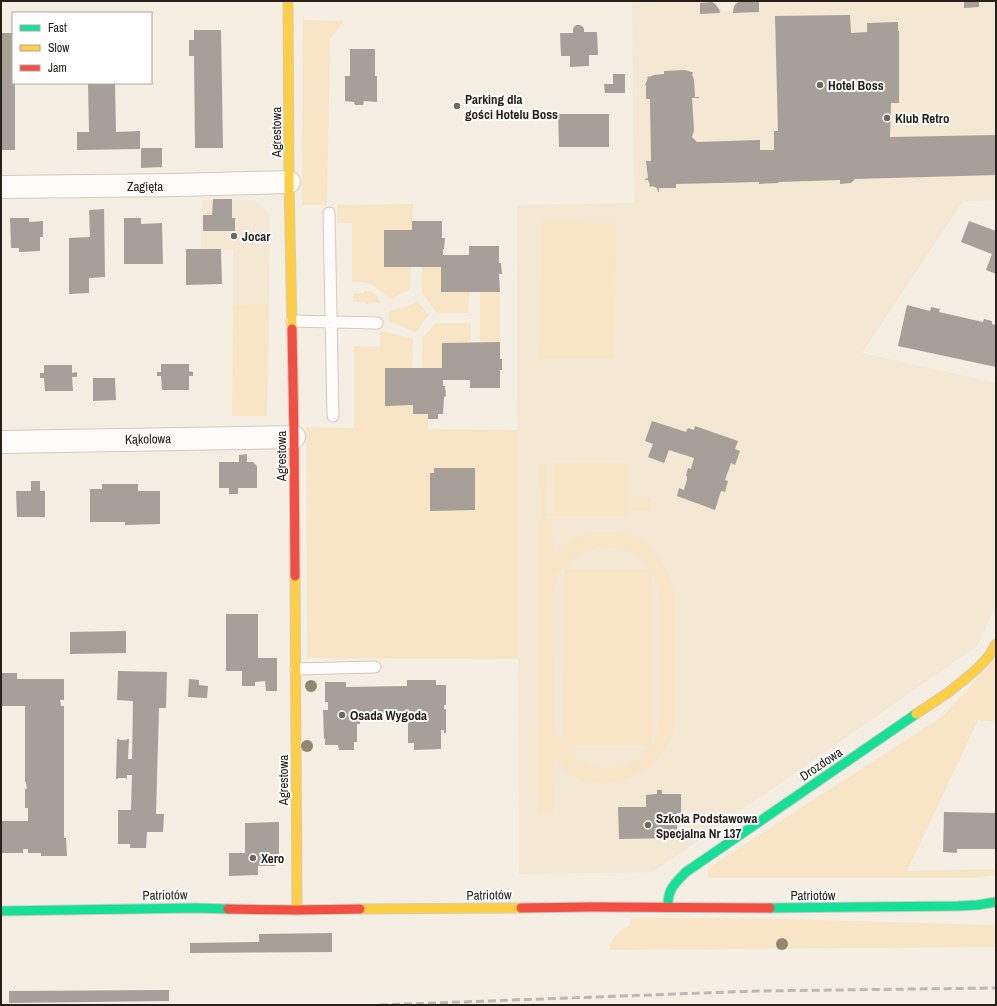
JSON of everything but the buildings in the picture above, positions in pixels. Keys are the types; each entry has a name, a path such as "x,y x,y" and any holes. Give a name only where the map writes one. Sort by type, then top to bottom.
{"street":[{"name":"Agrestowa","path":"288,1 289,182 294,437 297,910"},
{"name":"Zagięta","path":"1,187 289,182"},
{"name":"Kąkolowa","path":"1,442 294,437"},
{"name":"Drozdowa","path":"668,907 670,892 676,882 686,872 949,692 989,656 996,644"},
{"name":"Patriotów","path":"977,905 996,899"},
{"name":"Patriotów","path":"1,911 196,908 297,910 576,907 809,908 958,906 996,903"}],"lane":[{"path":"329,213 333,416"},
{"path":"292,321 378,323"},
{"path":"296,669 375,667"}],"shaded area":[{"path":"715,1 723,12 731,11 736,1 996,1 996,200 963,201 862,353 996,383 996,605 977,646 653,872 519,874 517,205 634,203 632,3"},
{"path":"303,20 344,21 330,39 327,205 302,205"},
{"path":"202,200 255,200 270,216 269,303 233,305 233,250 201,249"},
{"path":"413,204 412,230 384,230 384,267 411,267 410,290 390,299 370,284 352,282 352,223 337,223 337,205"},
{"path":"542,221 616,223 614,359 539,358"},
{"path":"422,267 441,267 469,292 468,313 437,313 422,293"},
{"path":"364,291 373,291 380,303 366,304 364,302 353,302 353,294 364,293"},
{"path":"480,292 500,292 500,342 480,342"},
{"path":"418,302 429,315 416,332 389,322 388,312"},
{"path":"269,303 267,416 232,416 233,305"},
{"path":"436,323 471,323 471,342 442,343 442,368 422,368 423,337"},
{"path":"380,332 386,332 413,339 412,368 385,405 413,405 413,414 428,414 428,429 518,430 518,659 307,658 306,427 354,428 354,346 380,347"},
{"path":"553,463 628,463 628,516 553,516"},
{"path":"547,464 545,519 552,519 553,556 562,547 576,538 593,532 609,532 630,535 644,543 659,557 668,573 674,599 674,725 668,744 657,759 639,774 628,779 606,784 583,780 570,774 553,759 554,811 539,812 537,519 541,519 541,488 539,488 538,465","holes":["600,547 622,549 640,558 651,569 564,570 563,744 556,733 554,716 553,592 558,575 568,563 583,552","652,571 658,590 660,608 660,717 657,735 652,744","564,745 651,745 642,757 625,766 609,769 591,765 576,758"]},
{"path":"632,498 651,498 651,511 632,510"},
{"path":"996,658 996,722 978,720 907,871 996,869 996,875 974,878 708,878 708,868 943,716"},
{"path":"631,918 766,919 996,924 996,947 609,950 611,942 616,935 630,925"}],"railway":[{"path":"380,1005 757,991 996,988"}],"traffic: fast":[{"path":"668,907 672,887 686,872 916,714"},
{"path":"770,908 958,906 996,902"},
{"path":"1,911 196,908 228,909"}],"traffic: slow":[{"path":"288,1 289,182 292,329"},
{"path":"295,576 297,910"},
{"path":"916,714 949,692 977,669 989,656 996,644"},
{"path":"360,909 521,908"}],"traffic: jam":[{"path":"292,329 295,576"},
{"path":"521,908 770,908"},
{"path":"228,909 360,909"}],"place":[{"name":"Hotel Boss","path":"820,85"},
{"name":"Parking dla gości Hotelu Boss","path":"457,106"},
{"name":"Klub Retro","path":"887,118"},
{"name":"Jocar","path":"234,236"},
{"name":"Osada Wygoda","path":"342,715"},
{"name":"Szkoła Podstawowa Specjalna Nr 137","path":"648,825"},
{"name":"Xero","path":"253,858"}]}
